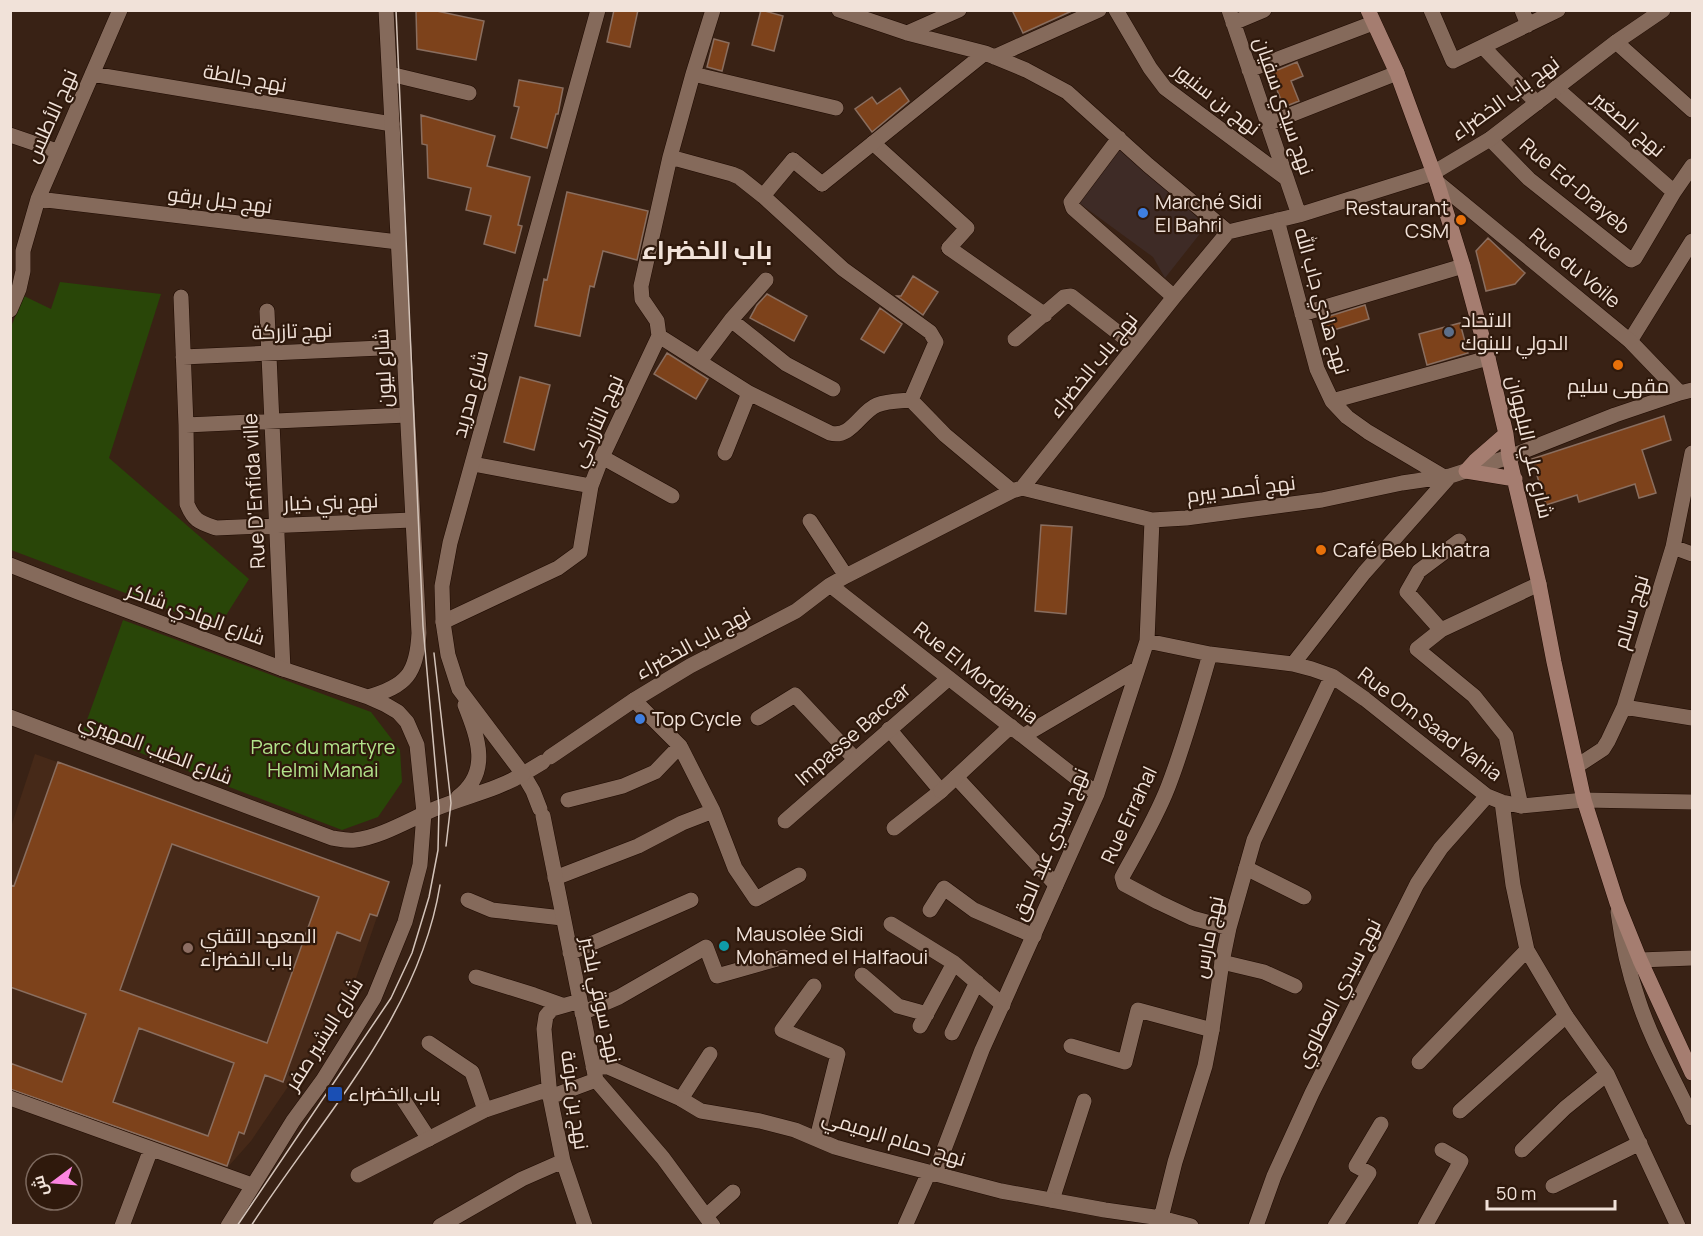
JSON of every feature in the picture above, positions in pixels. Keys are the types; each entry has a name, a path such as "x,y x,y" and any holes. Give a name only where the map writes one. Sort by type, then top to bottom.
{"main road":[{"name":"شارع علي البلهوان","path":"1370,16 1396,73 1435,177 1463,266 1506,434 1509,457 1539,584 1584,800 1617,903 1640,960 1692,1073"},
{"path":"1466,471 1506,434"},
{"path":"1466,471 1515,479"}],"street":[{"name":"نهج الأطلس","path":"10,310 19,289 23,271 17,249 57,151 120,10"},
{"name":"شارع ليون","path":"368,697 386,692 407,677 415,664 419,633 386,10"},
{"name":"شارع مدريد","path":"523,774 459,689 448,655 443,622 442,586 450,543 598,10"},
{"path":"713,10 670,157 640,291 642,299 657,321 659,336 749,393 837,435 844,433 874,405 911,400"},
{"path":"839,10 907,33 990,55 1026,70 1067,92 1148,165 1228,232"},
{"path":"907,33 958,10"},
{"path":"763,196 793,160 822,184 990,55 1098,10"},
{"name":"نهج بن سنيور","path":"1116,10 1150,68 1165,88 1287,179"},
{"path":"1231,17 1264,10"},
{"path":"1431,10 1453,61 1483,47 1525,18 1558,10"},
{"name":"نهج باب الخضراء","path":"523,774 634,700 690,666 796,611 830,585 1017,489 1228,232 1435,177 1490,139 1616,42 1662,11"},
{"path":"1249,70 1370,16"},
{"name":"نهج سيدي سفيان","path":"1231,17 1299,214"},
{"path":"1616,42 1692,110"},
{"path":"1483,47 1537,103"},
{"path":"1268,124 1396,73"},
{"name":"نهج جالطة","path":"92,74 392,124"},
{"path":"390,74 469,93"},
{"path":"693,74 836,108"},
{"name":"نهج الصغير","path":"1556,87 1674,192"},
{"path":"10,135 57,151"},
{"path":"1119,138 1071,204 1174,297"},
{"name":"Rue Ed-Drayeb","path":"1490,139 1529,179 1631,260 1635,258 1674,192 1691,172"},
{"path":"873,143 967,228 949,248 1045,315"},
{"path":"670,157 739,177 843,269 930,332 936,342 911,400"},
{"name":"Rue du Voile","path":"1435,177 1630,341 1686,392"},
{"name":"نهج جبل برقو","path":"38,199 398,243"},
{"name":"نهج هادي جاب الله","path":"1277,220 1317,369 1332,401 1347,417 1368,432 1447,477"},
{"path":"1630,341 1692,241"},
{"path":"1302,314 1463,266"},
{"path":"700,361 731,320 766,280"},
{"path":"1016,339 1064,297 1071,296 1135,346"},
{"path":"181,297 186,425 407,415"},
{"name":"Rue D'Enfida ville","path":"267,311 283,669"},
{"path":"731,320 786,364 833,389"},
{"name":"نهج التازركي","path":"443,622 558,568 580,552 591,486 602,457 659,336"},
{"name":"نهج تازركة","path":"183,357 403,347"},
{"path":"1332,401 1488,358"},
{"path":"1509,457 1615,415 1686,392"},
{"path":"725,453 749,393"},
{"path":"911,400 945,435 1017,489"},
{"name":"نهج بني خيار","path":"186,425 187,504 192,516 198,521 216,528 412,520"},
{"name":"نهج سالم","path":"1577,766 1603,749 1624,707 1673,547 1692,453"},
{"path":"602,457 672,496"},
{"name":"نهج أحمد بيرم","path":"1017,489 1152,519 1186,518 1322,500 1402,483 1447,477 1509,457"},
{"path":"472,464 591,486"},
{"path":"1293,664 1365,573 1447,477"},
{"name":"نهج سيدي عبد الحق","path":"905,1226 932,1173 982,1050 1097,794 1147,641 1152,519"},
{"path":"810,521 846,576"},
{"path":"1441,630 1407,592 1419,571 1459,541"},
{"path":"1673,547 1692,554"},
{"name":"شارع الهادي شاكر","path":"10,565 283,669 368,697"},
{"path":"1521,806 1506,736 1474,696 1418,649 1441,630 1539,584"},
{"name":"Rue El Mordjania","path":"830,585 1097,794"},
{"name":"Rue Om Saad Yahia","path":"1147,641 1210,654 1293,664 1332,676 1373,705 1487,796 1502,802 1521,806 1584,800 1692,802"},
{"name":"Rue Errahal","path":"1210,654 1168,788 1122,877 1124,884 1192,918 1229,928"},
{"path":"1023,736 1137,669"},
{"name":"نهج مارس","path":"1159,1222 1205,1066 1229,928 1254,840 1332,676"},
{"name":"Impasse Baccar","path":"785,821 949,678"},
{"path":"451,803 473,783 479,756 477,737 459,689"},
{"path":"758,718 795,695 855,759"},
{"name":"شارع البشير صفر","path":"228,1226 252,1185 293,1121 323,1080 374,998 405,922 420,865 424,813 417,745 407,722 399,712 368,697"},
{"path":"634,700 680,746 713,811 735,868 756,899 799,875"},
{"path":"1624,707 1692,718"},
{"name":"شارع الطيب المهيري","path":"10,717 332,838 354,840 379,834 424,813 510,782 523,774"},
{"path":"894,828 941,791 1011,726"},
{"path":"889,729 941,791"},
{"path":"568,800 623,786 655,772 680,746"},
{"name":"نهج سوقي بلخير","path":"523,774 533,791 541,813 595,1074 663,1158 708,1222"},
{"path":"956,777 1056,885"},
{"name":"نهج سيدي العطاوي","path":"1256,1226 1274,1176 1312,1093 1417,884 1441,848 1487,796"},
{"path":"1502,802 1513,885 1527,950 1566,1016 1607,1074 1678,1226"},
{"path":"555,878 638,846 682,823 713,811"},
{"path":"1246,868 1304,897"},
{"path":"930,910 944,888 974,910 1034,936"},
{"path":"468,900 492,910 562,918"},
{"path":"570,953 691,900"},
{"name":"شارع علي البلهوان","path":"1617,903 1621,936 1638,1001 1692,1118"},
{"path":"891,924 954,963 1003,1005"},
{"path":"476,977 562,1005 581,1007 619,997 706,947 717,976 784,957"},
{"path":"1419,1062 1527,950"},
{"path":"1640,960 1692,958"},
{"path":"1222,962 1264,972 1295,986"},
{"path":"862,975 898,1006 923,1020 954,963"},
{"path":"952,1033 976,982"},
{"path":"814,986 782,1030 838,1054 817,1138"},
{"name":"نهج بن عرفة","path":"562,1005 550,1011 544,1023 549,1093 563,1161 580,1224"},
{"path":"1071,1047 1125,1062 1138,1010 1212,1030"},
{"path":"1460,1111 1566,1016"},
{"path":"429,1043 472,1072 485,1110"},
{"path":"681,1099 710,1054"},
{"name":"نهج حمام الرميمي","path":"595,1074 608,1067 681,1099 702,1111 760,1120 795,1130 835,1147 1001,1191 1159,1222 1191,1226"},
{"path":"358,1175 485,1110 549,1093 595,1074"},
{"path":"1522,1150 1565,1108 1607,1074"},
{"path":"401,1096 429,1139"},
{"path":"10,1098 252,1185"},
{"path":"1052,1200 1084,1101"},
{"path":"1335,1226 1369,1173 1356,1166 1381,1124"},
{"path":"1553,1186 1640,1143"},
{"path":"122,1226 151,1149"},
{"path":"1425,1226 1461,1161 1442,1150"},
{"path":"440,1226 522,1179 563,1161"},
{"path":"708,1222 733,1192"}],"shaded area":[{"name":"Marché Sidi El Bahri","path":"1121,144 1206,226 1165,278 1153,257 1075,200"},
{"name":"المعهد التقني باب الخضراء","path":"35,754 389,882 355,981 339,1012 251,1141 227,1168 11,1091 11,827"}],"green space":[{"path":"60,282 161,294 109,458 249,579 218,628 11,550 10,329 24,296 51,309"},
{"name":"Parc du martyre Helmi Manai","path":"123,620 371,712 400,750 402,782 378,817 342,830 83,731"}],"building":[{"path":"416,10 432,10 484,21 476,60 417,49"},
{"path":"614,10 638,10 630,47 607,42"},
{"path":"761,10 783,16 774,51 752,45"},
{"path":"1012,10 1074,10 1023,33"},
{"path":"714,39 729,43 722,71 707,67"},
{"path":"1297,62 1303,76 1291,81 1299,101 1284,107 1270,73"},
{"path":"519,80 563,88 558,114 556,114 547,148 511,138 519,107 514,106"},
{"path":"900,88 909,101 872,132 855,109 872,97 877,104"},
{"path":"421,115 495,136 487,166 530,177 518,225 522,226 515,253 484,244 491,216 466,210 471,188 428,178 427,145 422,144"},
{"path":"567,192 648,211 637,260 603,251 594,287 590,286 580,336 535,326 544,279 547,280"},
{"path":"1488,238 1525,273 1515,284 1486,291 1476,251"},
{"path":"913,276 938,292 923,315 897,296 901,296"},
{"path":"767,294 807,316 794,341 750,318 757,305"},
{"path":"1365,305 1369,319 1324,333 1320,319"},
{"path":"880,308 902,324 884,353 861,339"},
{"path":"1460,323 1468,353 1427,365 1419,334"},
{"path":"667,353 708,379 696,399 654,374"},
{"path":"520,377 550,385 534,450 504,442"},
{"path":"1664,416 1671,440 1642,450 1656,493 1639,498 1635,484 1579,502 1577,495 1546,505 1532,459"},
{"path":"1041,525 1072,527 1066,614 1035,611"},
{"path":"58,762 389,882 377,916 370,914 360,941 337,932 283,1082 265,1075 244,1134 239,1132 227,1166 10,1089 10,1063 62,1082 86,1014 10,987 10,885 14,886","holes":["172,844 319,897 267,1043 120,990","139,1028 234,1063 208,1136 113,1102"]}],"tram line":[{"path":"237,1226 391,998 412,953 429,897 438,850 439,807 423,626 396,10"},
{"path":"434,653 451,803 446,846"},
{"path":"251,1226 364,1064 389,1022 411,978 429,933 440,885"}],"place":[{"name":"Marché Sidi El Bahri","path":"1143,213"},
{"name":"Restaurant CSM","path":"1461,220"},
{"name":"الاتحاد الدولي للبنوك","path":"1449,332"},
{"name":"مقهى سليم","path":"1618,365"},
{"name":"Café Beb Lkhatra","path":"1321,550"},
{"name":"Top Cycle","path":"640,719"},
{"name":"Mausolée Sidi Mohamed el Halfaoui","path":"724,946"},
{"name":"المعهد التقني باب الخضراء","path":"188,948"},
{"name":"باب الخضراء","path":"335,1094"}],"district":[{"name":"باب الخضراء","path":"707,250"}]}
